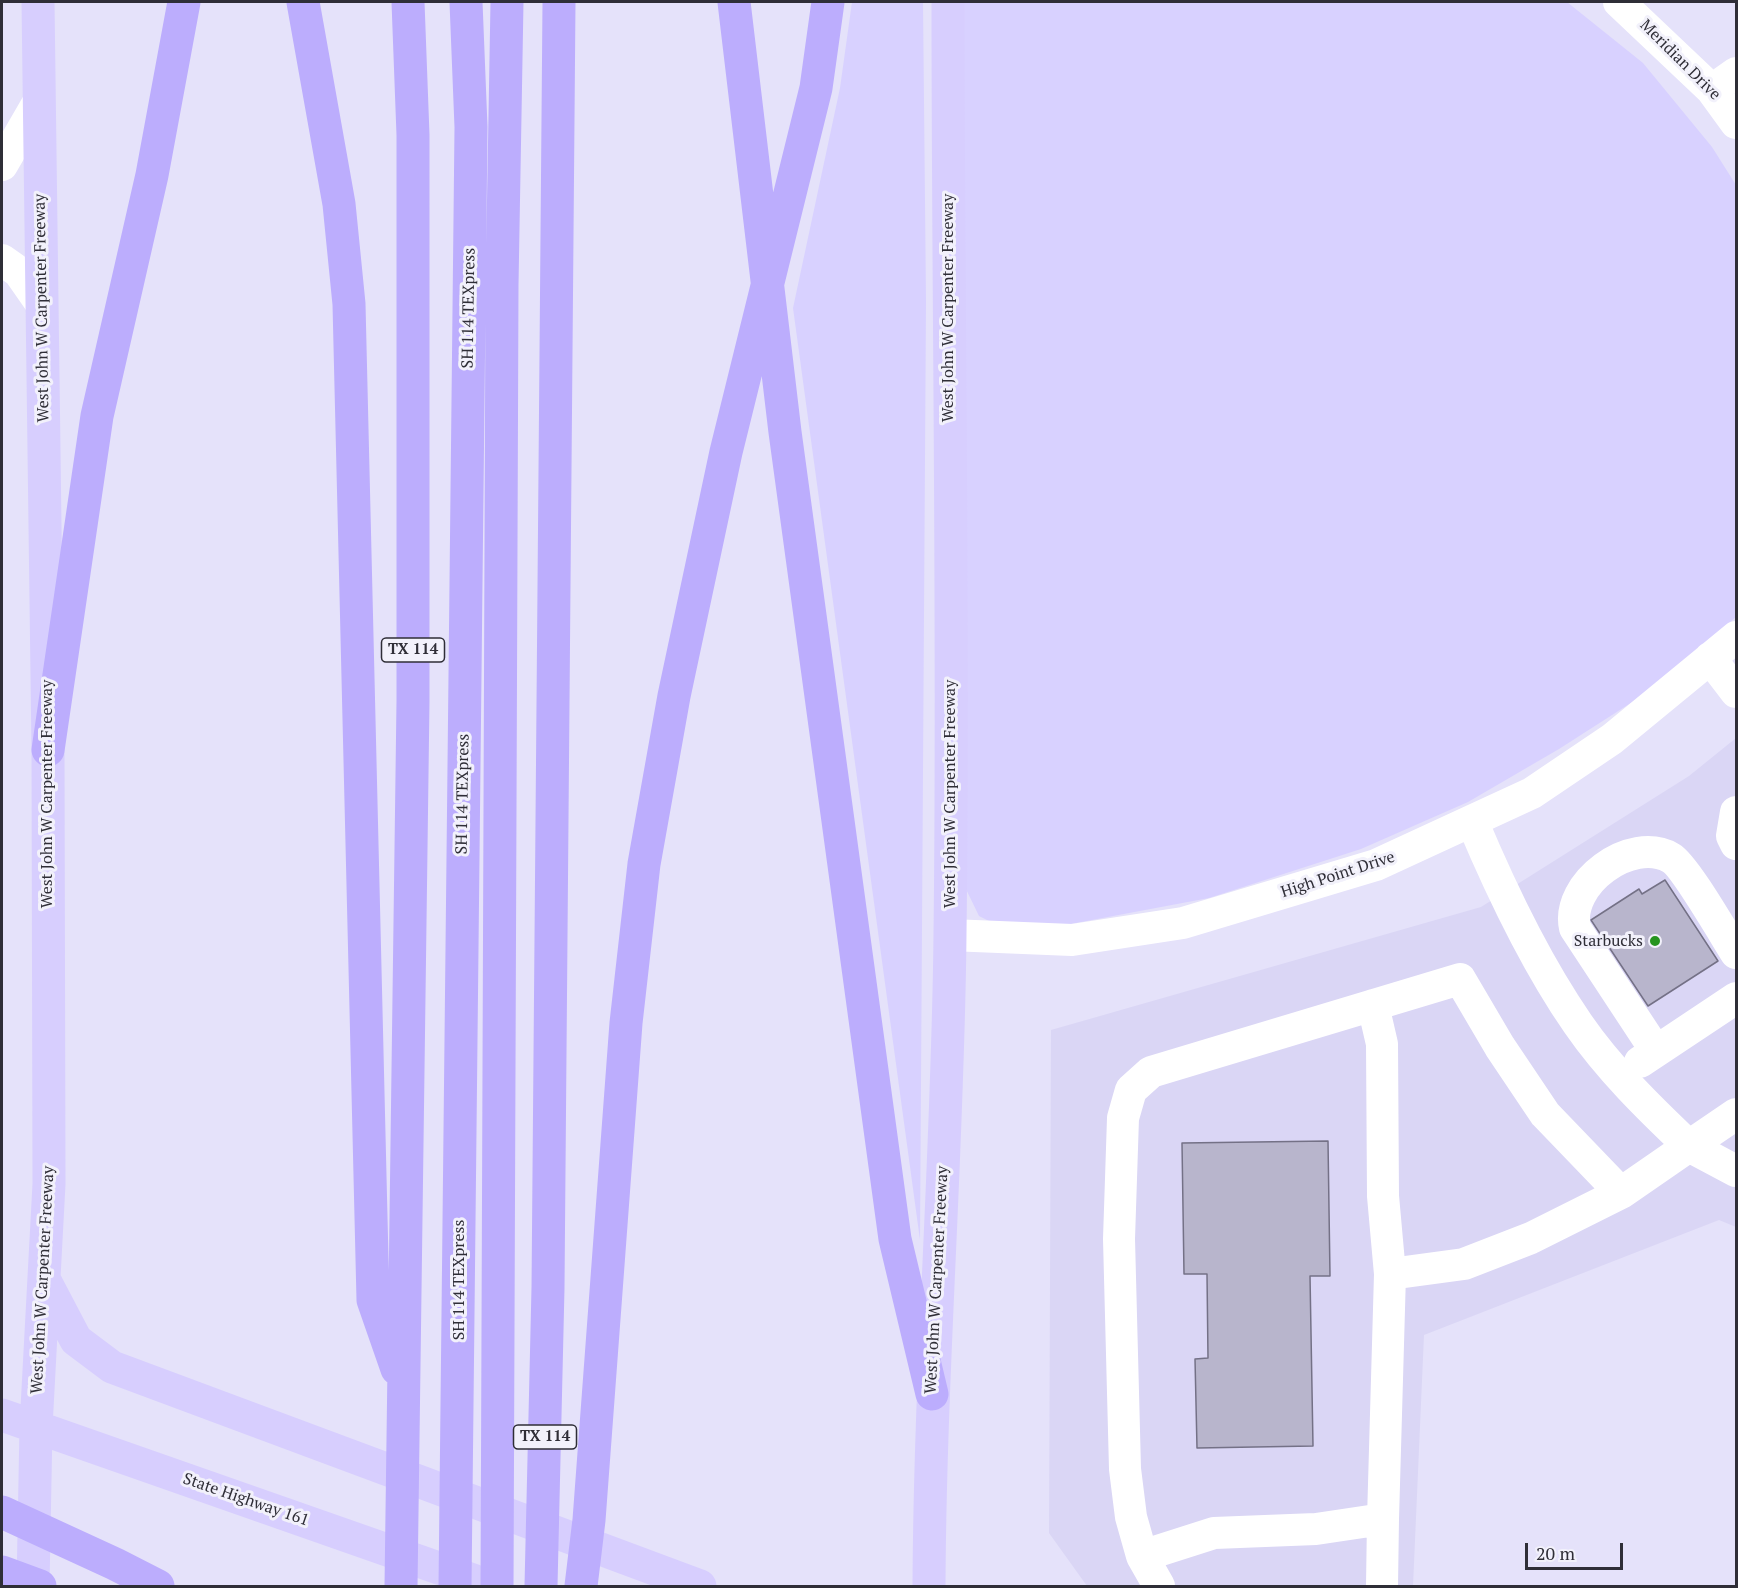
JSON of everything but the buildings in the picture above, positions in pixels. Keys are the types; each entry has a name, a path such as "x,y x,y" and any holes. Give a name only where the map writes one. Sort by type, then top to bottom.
{"highway":[{"path":"48,750 97,416 152,175 184,2"},
{"path":"303,2 339,204 349,304 373,1300 405,1393"},
{"name":"TX 114","path":"401,1587 413,701 413,135 408,2"},
{"name":"SH 114 TEXpress","path":"455,1587 471,127 466,2"},
{"name":"SH 114 TEXpress","path":"497,1587 502,309 507,2"},
{"name":"TX 114","path":"541,1587 548,1264 559,2"},
{"path":"734,2 785,432 895,1239 932,1394"},
{"path":"581,1587 626,1023 644,864 674,696 726,452 816,88 828,2"},
{"path":"2,1512 115,1564 158,1587"},
{"path":"2,1572 40,1587"}],"main road":[{"name":"West John W Carpenter Freeway","path":"33,1587 36,1427 49,1184 48,750 38,2"},
{"name":"West John W Carpenter Freeway","path":"929,1587 932,1394 939,1292 950,935 948,2"},
{"path":"44,1279 76,1340 112,1367 700,1587"},
{"name":"State Highway 161","path":"2,1415 490,1587"},
{"path":"909,1587 930,1550"}],"street":[{"name":"Meridian Drive","path":"1619,2 1725,82 1737,123"},
{"path":"2,165 39,101"},
{"path":"2,260 19,272 42,305"},
{"name":"High Point Drive","path":"950,935 1072,940 1183,923 1376,865 1532,793 1612,739 1737,638"},
{"path":"1710,658 1737,692"},
{"path":"1737,812 1732,836 1737,844"},
{"path":"1472,820 1496,878 1578,1024 1619,1076 1689,1146 1737,1171"},
{"path":"1656,1051 1575,928 1572,916 1576,905 1593,878 1613,863 1635,853 1655,852 1673,859 1737,953"},
{"path":"1159,1587 1142,1556 1131,1517 1125,1469 1119,1239 1123,1118 1131,1090 1151,1072 1460,979 1500,1047 1545,1114 1621,1193"},
{"path":"1619,1076 1737,998"},
{"path":"1373,1005 1382,1044 1383,1196 1390,1274 1382,1587"},
{"path":"1390,1274 1464,1263 1531,1238 1621,1193 1737,1114"},
{"path":"1142,1556 1214,1533 1316,1529 1383,1519"}],"shaded area":[{"path":"852,2 923,2 926,302 920,1240 793,308 840,88"},
{"path":"964,2 1567,2 1643,63 1712,147 1736,185 1736,617 1637,699 1559,749 1468,802 1361,849 1209,898 1060,926 991,922 979,916 963,883"},
{"path":"1736,738 1736,1227 1719,1220 1424,1335 1413,1586 1087,1586 1049,1533 1051,1030 1481,907 1689,776"}],"place":[{"name":"Starbucks","path":"1655,941"}]}
